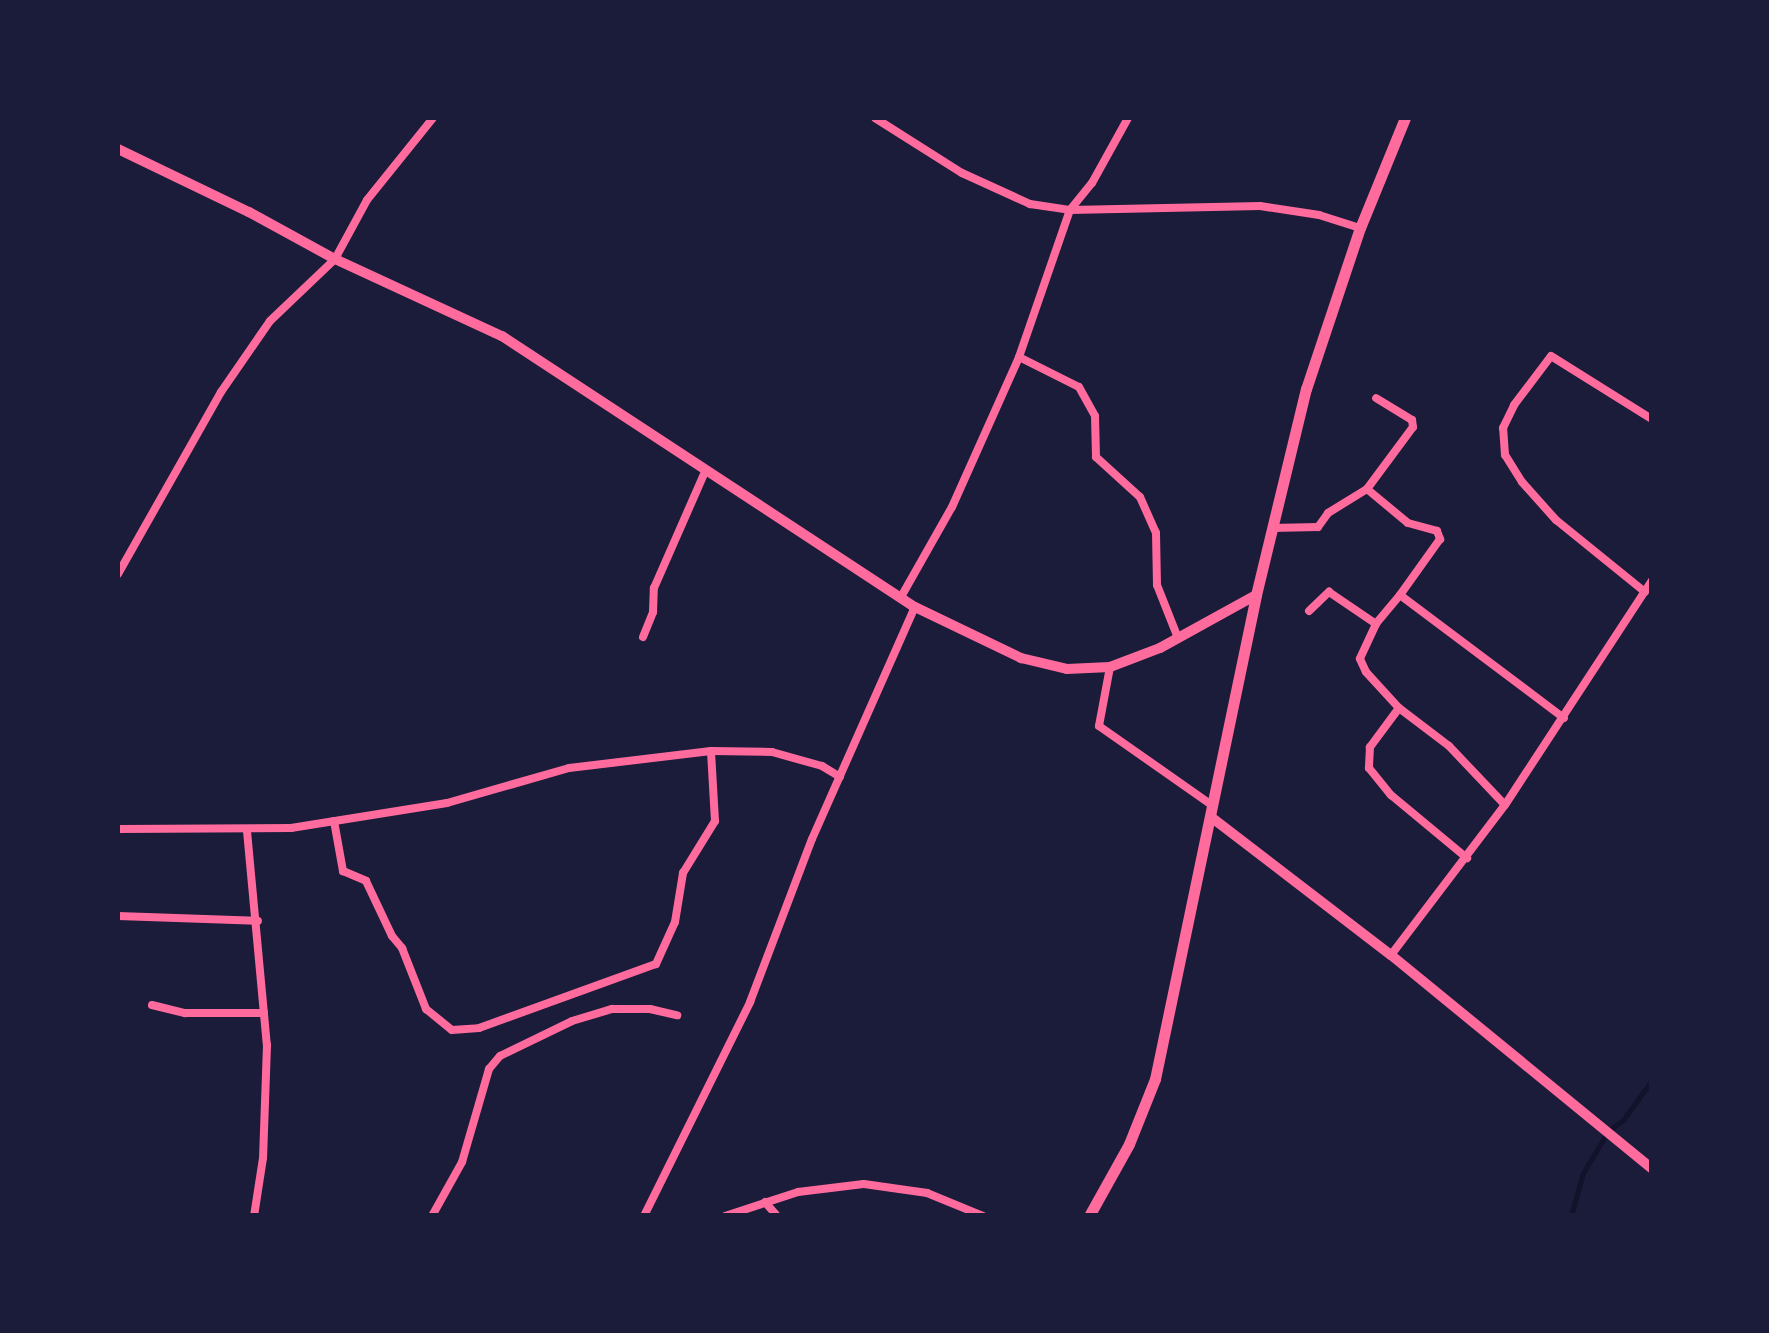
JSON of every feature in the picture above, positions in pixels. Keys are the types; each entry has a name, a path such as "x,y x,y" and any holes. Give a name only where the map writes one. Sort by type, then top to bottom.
{"main road":[{"path":"1089,1216 1128,1144 1155,1079 1256,594 1306,388 1360,228 1405,118"}],"street":[{"path":"118,574 250,349 270,321 335,259 367,200 433,118"},
{"path":"875,118 962,172 1030,204 1070,210 1260,206 1360,228"},
{"path":"902,597 952,507 1019,357 1070,210 1092,183 1128,118"},
{"path":"118,149 249,212 335,259 502,336 915,607 1020,658 1066,669 1110,667 1178,638 1256,594"},
{"path":"1645,592 1556,520 1522,482 1506,455 1503,428 1514,405 1551,356 1652,419"},
{"path":"1019,357 1079,387 1096,416 1096,457 1140,497 1156,533 1157,585 1178,638"},
{"path":"1272,528 1318,527 1328,513 1366,489 1413,426 1412,420 1376,398"},
{"path":"643,637 653,612 654,588 705,472"},
{"path":"1366,489 1408,523 1436,531 1440,539 1376,624 1360,659 1399,708 1448,746 1506,805"},
{"path":"1391,955 1506,805 1652,580"},
{"path":"1309,612 1329,592 1376,624"},
{"path":"1400,596 1564,718"},
{"path":"644,1216 752,993 915,607"},
{"path":"1110,667 1100,726 1391,955 1652,1169"},
{"path":"1399,708 1370,747 1369,768 1392,795 1466,858"},
{"path":"118,829 247,831 334,821 446,803 568,768 711,751 772,752 822,766 840,777"},
{"path":"334,821 343,871 366,881 392,936 402,948 426,1009 452,1030 479,1028 656,964 676,922 683,873 715,822 711,751"},
{"path":"247,831 264,1013 264,1139 254,1216"},
{"path":"118,916 258,921"},
{"path":"152,1005 184,1012 264,1013"},
{"path":"432,1216 462,1162 489,1069 500,1056 572,1021 612,1009 650,1008 678,1014"},
{"path":"725,1216 798,1192 864,1184 927,1193 982,1216"},
{"path":"765,1202 777,1216"}],"waterway":[{"path":"1571,1216 1583,1173 1608,1131 1623,1120 1652,1080"}]}
